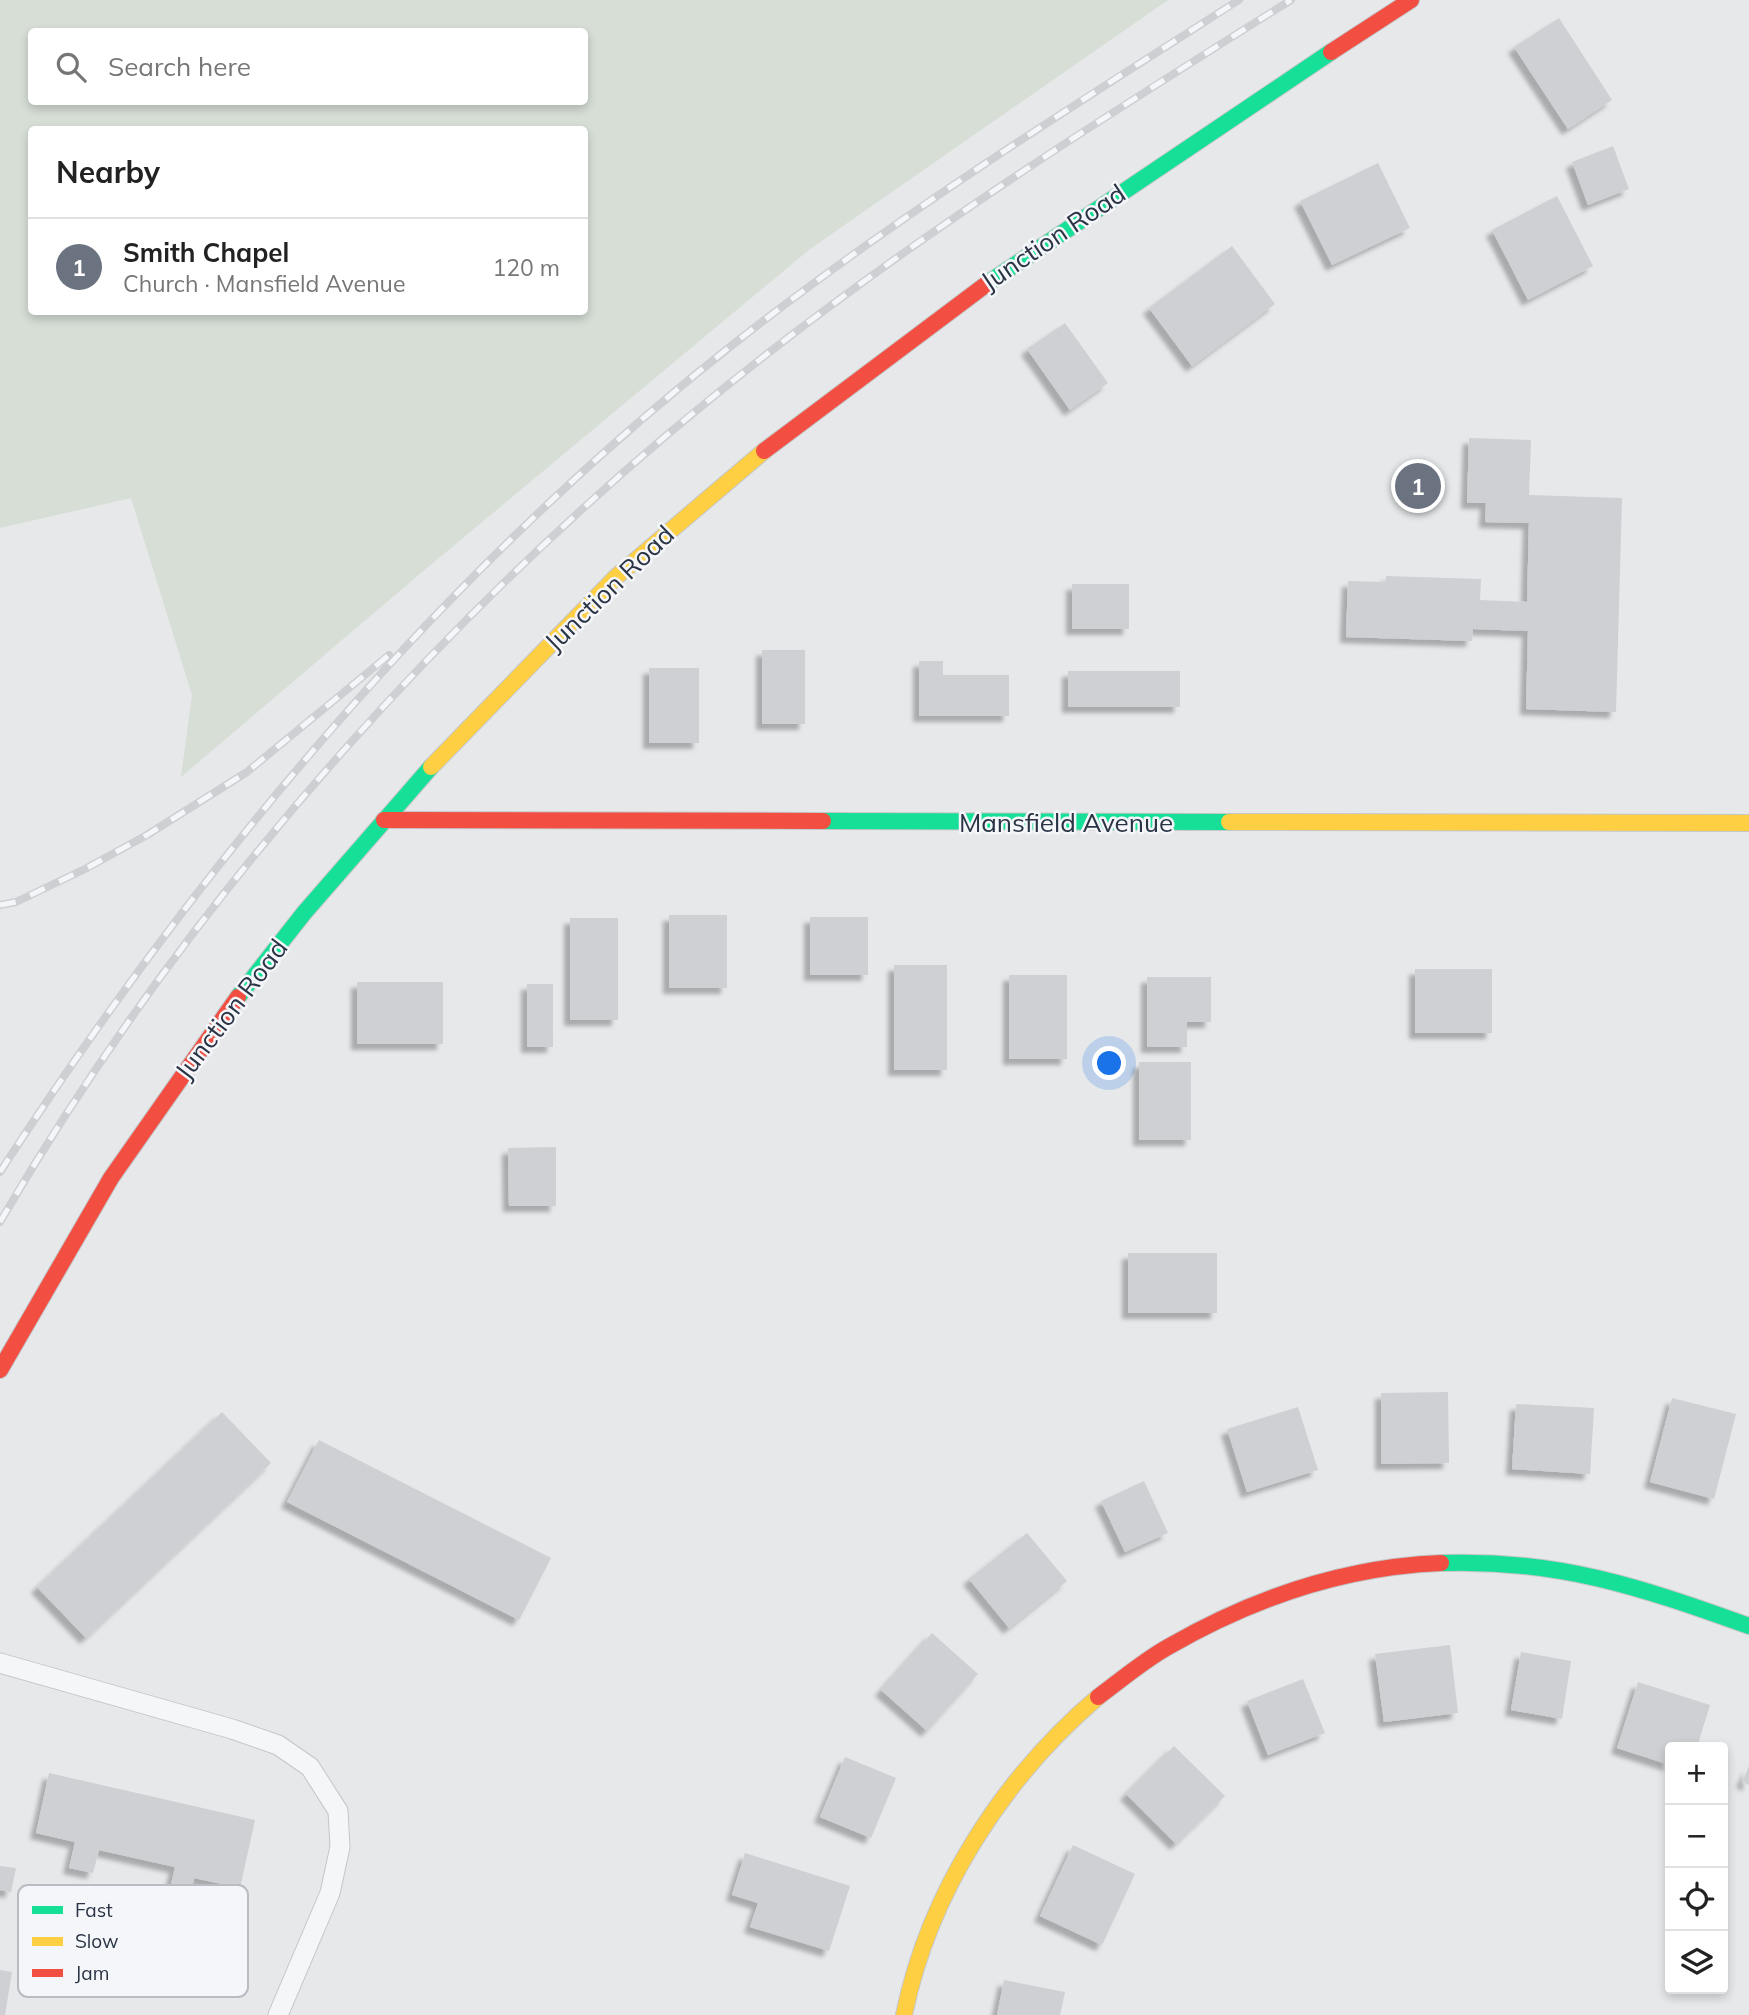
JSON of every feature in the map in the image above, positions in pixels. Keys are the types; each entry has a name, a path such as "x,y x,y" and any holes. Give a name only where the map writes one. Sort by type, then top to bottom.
{"street":[{"name":"Junction Road","path":"0,1370 45,1284 113,1173 219,1018 291,928 465,729 644,550 881,358 1024,256 1411,0"},
{"name":"Mansfield Avenue","path":"384,820 1749,823"},
{"path":"904,2015 924,1943 954,1875 987,1818 1032,1758 1088,1703 1150,1656 1214,1619 1284,1591 1347,1573 1420,1562 1495,1561 1565,1569 1637,1586 1749,1626"}],"lane":[{"path":"0,1663 244,1733 278,1745 310,1767 338,1811 340,1847 330,1893 278,2015"}],"shaded area":[{"path":"0,0 1168,0 810,249 181,777 192,695 131,498 0,528"}],"building":[{"path":"1559,18 1612,100 1568,129 1514,47"},
{"path":"1613,146 1629,189 1588,205 1572,162"},
{"path":"1378,163 1410,228 1332,265 1300,201"},
{"path":"1557,196 1593,266 1528,300 1492,230"},
{"path":"1232,246 1275,304 1192,366 1149,308"},
{"path":"1065,323 1108,383 1070,410 1027,349"},
{"path":"1469,438 1531,440 1529,495 1622,498 1616,712 1526,709 1528,631 1473,629 1472,641 1346,637 1348,581 1386,582 1386,576 1481,579 1480,600 1527,602 1529,523 1485,522 1486,503 1467,503"},
{"path":"1072,584 1129,584 1129,629 1072,629"},
{"path":"762,650 805,650 805,724 762,724"},
{"path":"919,661 943,661 943,675 1009,675 1009,716 919,716"},
{"path":"649,668 699,668 699,743 649,743"},
{"path":"1068,671 1180,671 1180,707 1068,707"},
{"path":"669,915 727,915 727,988 669,988"},
{"path":"810,917 868,917 868,975 810,975"},
{"path":"570,918 618,918 618,1020 570,1020"},
{"path":"894,965 947,965 947,1070 894,1070"},
{"path":"1415,969 1492,969 1492,1033 1415,1033"},
{"path":"1009,975 1067,975 1067,1059 1009,1059"},
{"path":"1147,977 1211,977 1211,1022 1187,1022 1187,1047 1147,1047"},
{"path":"357,982 443,982 443,1044 357,1044"},
{"path":"527,984 553,984 553,1047 527,1047"},
{"path":"1139,1062 1191,1062 1191,1140 1139,1140"},
{"path":"556,1147 556,1206 509,1206 508,1148"},
{"path":"1128,1253 1217,1253 1217,1313 1128,1313"},
{"path":"1448,1392 1449,1463 1381,1464 1381,1393"},
{"path":"1672,1398 1736,1414 1714,1499 1650,1482"},
{"path":"1516,1404 1594,1408 1590,1474 1512,1469"},
{"path":"1298,1407 1318,1470 1247,1492 1227,1429"},
{"path":"222,1412 271,1463 86,1638 37,1587"},
{"path":"319,1440 551,1558 519,1620 287,1502"},
{"path":"1144,1481 1168,1533 1125,1552 1101,1501"},
{"path":"1027,1533 1067,1581 1009,1628 969,1579"},
{"path":"932,1633 978,1674 927,1731 881,1690"},
{"path":"1450,1645 1458,1713 1384,1722 1375,1654"},
{"path":"1521,1652 1571,1661 1562,1719 1511,1710"},
{"path":"1303,1679 1325,1733 1268,1755 1247,1701"},
{"path":"1638,1682 1710,1705 1699,1742 1665,1742 1665,1763 1617,1748"},
{"path":"1174,1746 1225,1796 1176,1844 1126,1794"},
{"path":"845,1757 896,1778 871,1838 820,1817"},
{"path":"1749,1766 1749,1785 1742,1782"},
{"path":"49,1773 255,1820 241,1885 226,1885 194,1878 193,1885 171,1885 175,1867 99,1850 93,1873 69,1868 75,1842 36,1833"},
{"path":"1073,1845 1135,1874 1102,1945 1040,1916"},
{"path":"745,1853 850,1886 829,1951 750,1927 758,1903 732,1895"},
{"path":"0,1866 16,1868 11,1892 0,1890"},
{"path":"0,1970 12,1972 5,2015 0,2015"},
{"path":"1004,1980 1065,1992 1060,2015 997,2015"}],"railway":[{"path":"0,1172 78,1056 160,942 247,830 338,722 433,618 532,519 636,424 804,290 988,162 1239,0"},
{"path":"0,1222 76,1100 159,980 248,864 343,752 443,644 547,542 655,445 830,306 1024,170 1291,0"},
{"path":"0,905 16,902 85,869 147,835 247,772 389,655"}],"traffic: fast":[{"path":"988,283 1331,52"},
{"path":"238,997 304,913 431,767"},
{"path":"823,821 1229,822"},
{"path":"1441,1563 1523,1566 1598,1578 1671,1599 1749,1626"}],"traffic: slow":[{"path":"431,767 616,577 764,451"},
{"path":"1229,822 1749,823"},
{"path":"904,2015 916,1969 932,1925 951,1882 975,1840 1001,1801 1031,1764 1063,1729 1098,1697"}],"traffic: jam":[{"path":"1331,52 1411,0"},
{"path":"764,451 988,283"},
{"path":"384,820 823,821"},
{"path":"0,1370 111,1178 238,997"},
{"path":"1098,1697 1168,1647 1265,1600 1299,1588 1369,1571 1441,1563"}],"place":[{"name":"Smith Chapel","path":"1418,486"}]}
